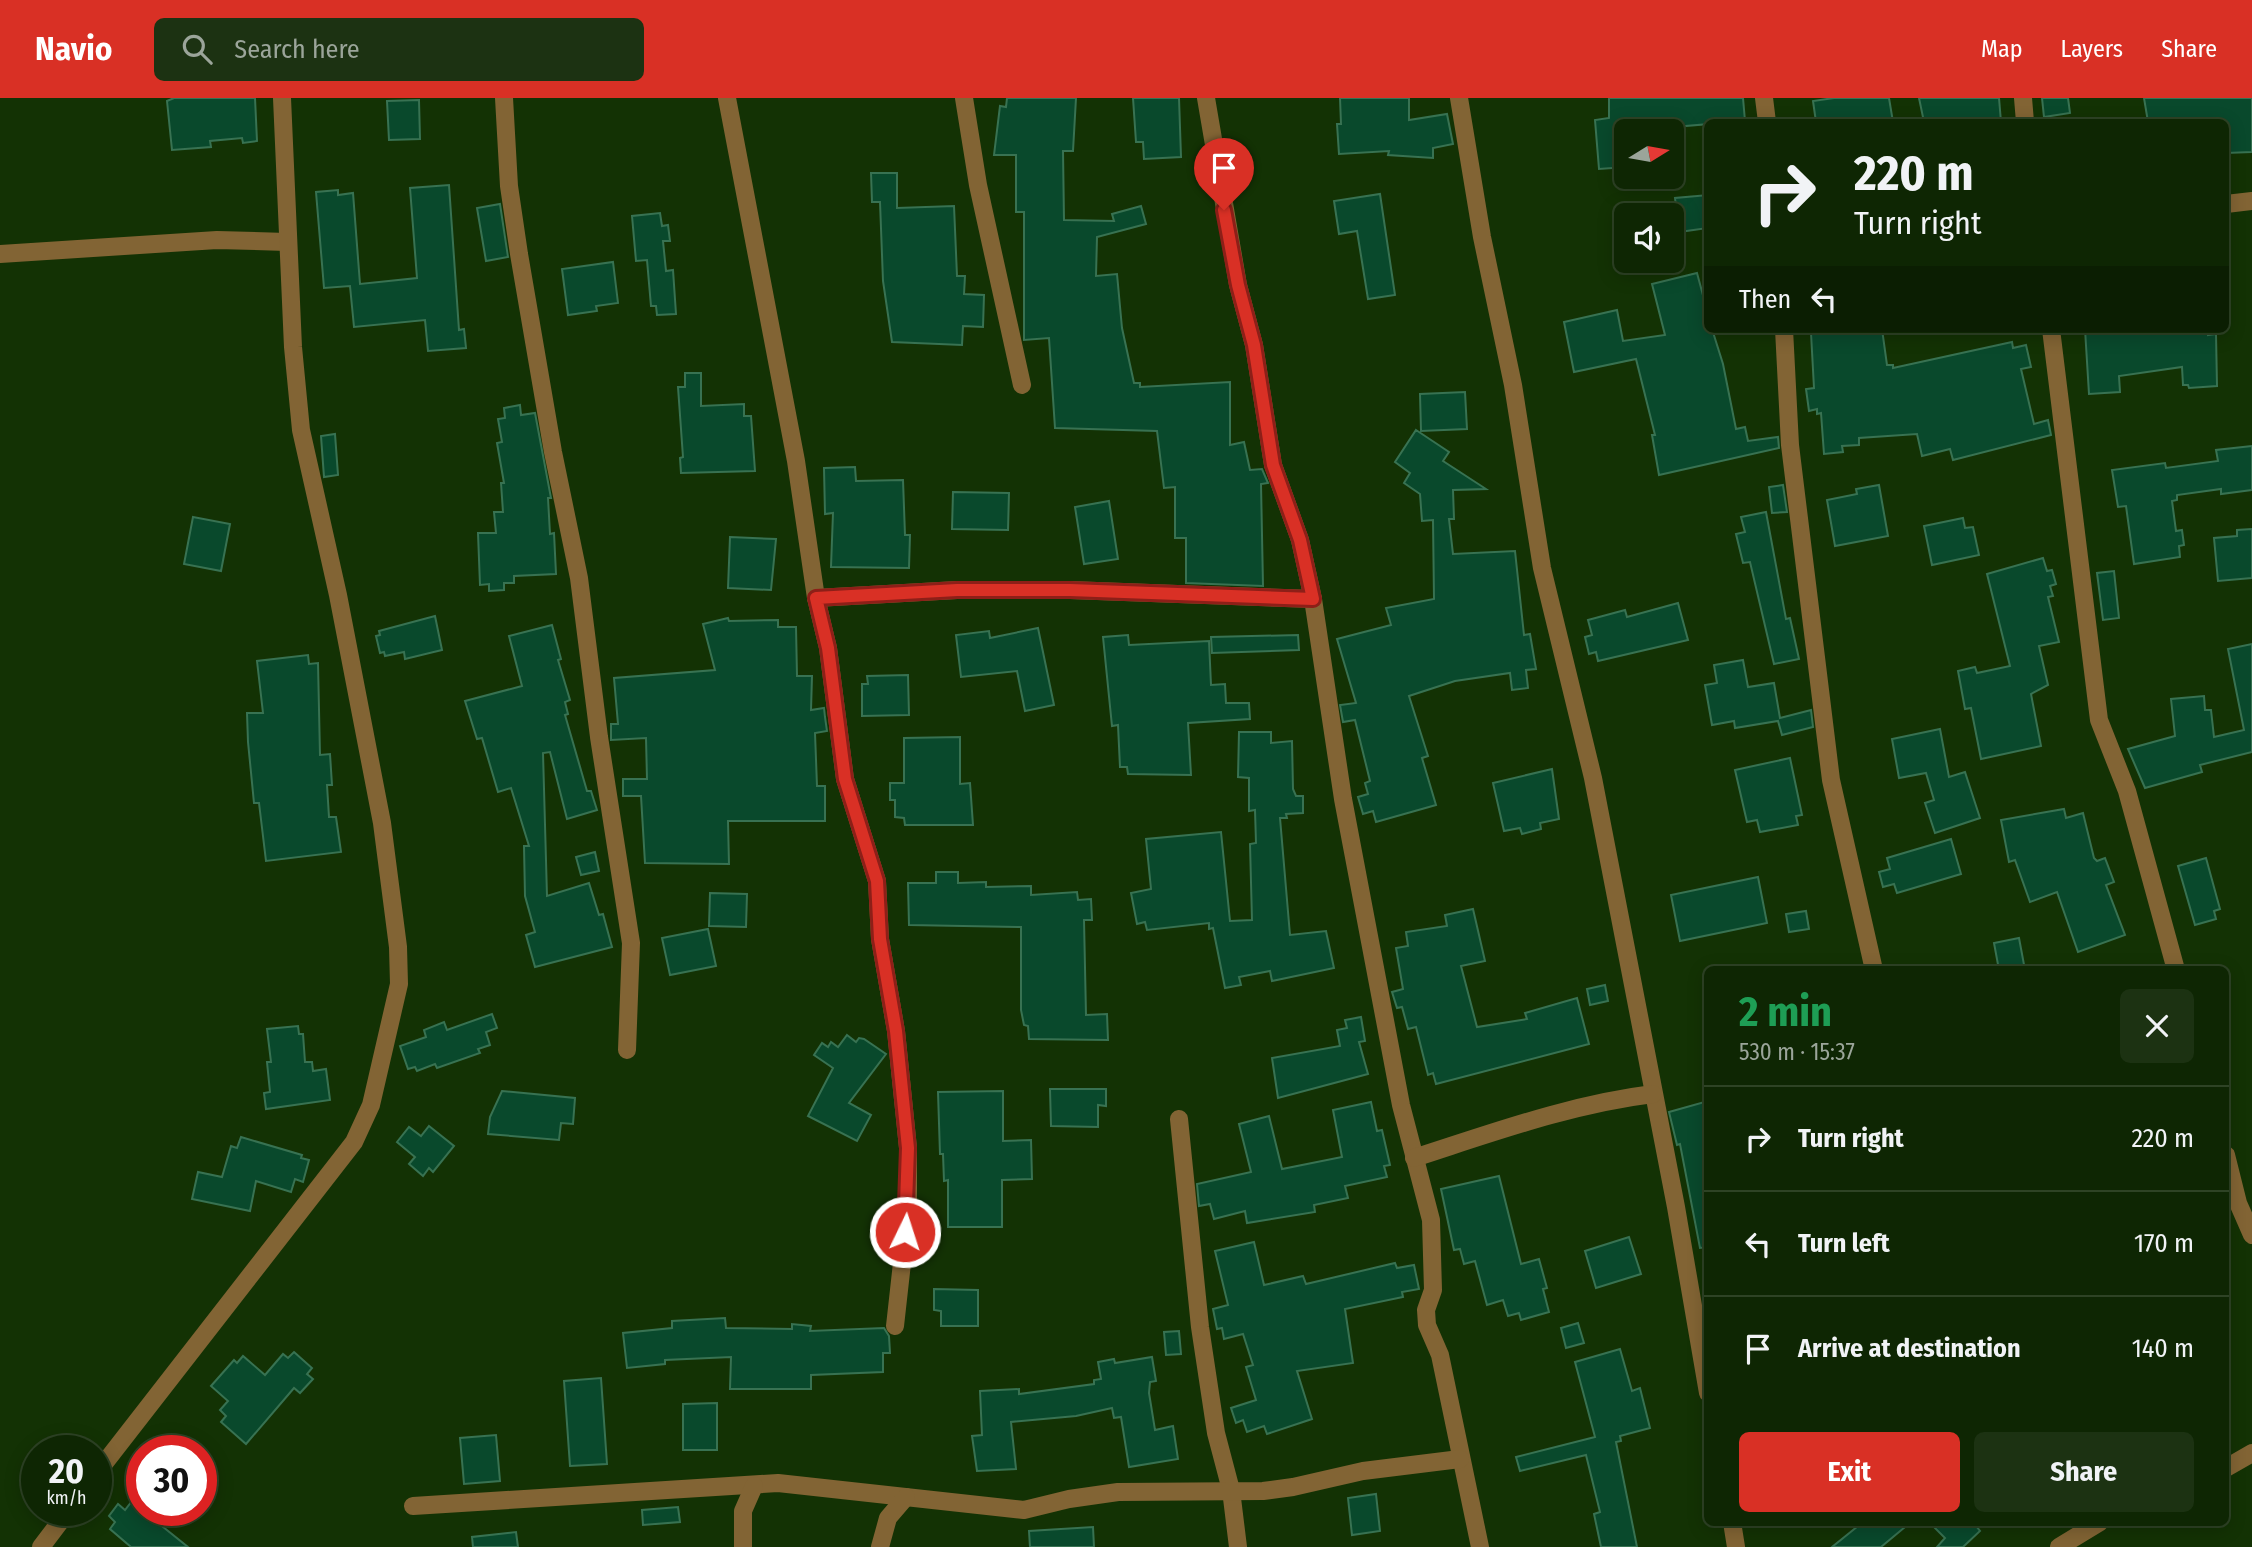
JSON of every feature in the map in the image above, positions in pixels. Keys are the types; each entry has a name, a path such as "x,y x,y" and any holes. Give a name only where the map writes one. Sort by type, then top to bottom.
{"street":[{"path":"112,1453 354,1142 371,1105 400,984 398,947 382,824 338,595 301,430 287,242 282,98"},
{"path":"504,98 509,186 519,254 553,452 579,578 599,737 631,943 627,1050"},
{"path":"727,98 796,461 816,598 828,648 845,779 877,881 880,939 898,1044 908,1148 908,1209 895,1326"},
{"path":"964,98 978,185 1022,385"},
{"path":"1206,98 1238,285 1254,345 1273,465 1300,540 1313,599 1343,799 1414,1158 1431,1220 1433,1290 1426,1310 1427,1325 1440,1354 1480,1547"},
{"path":"1459,98 1482,237 1513,385 1542,568 1593,778 1676,1207 1704,1371"},
{"path":"1764,98 1767,119"},
{"path":"2023,98 2025,119"},
{"path":"2229,204 2252,201"},
{"path":"0,254 178,242 287,242"},
{"path":"1784,333 1790,445 1831,780 1873,966"},
{"path":"2051,333 2099,720 2127,791 2175,966"},
{"path":"816,598 957,590 1070,590 1313,599"},
{"path":"1414,1158 1557,1113 1612,1099 1653,1094"},
{"path":"1179,1119 1200,1327 1216,1433 1231,1490 1238,1547"},
{"path":"2229,1167 2238,1203 2252,1235"},
{"path":"2229,1466 2252,1453"},
{"path":"413,1506 778,1483 1024,1510 1069,1499 1118,1492 1263,1491 1363,1471 1460,1459"},
{"path":"743,1547 743,1511 754,1486"},
{"path":"880,1547 888,1518 906,1497"},
{"path":"41,1547 57,1526"},
{"path":"1733,1526 1736,1547"},
{"path":"2059,1547 2093,1526"}],"building":[{"path":"174,98 255,98 257,141 243,143 242,138 210,141 211,147 172,150 167,101"},
{"path":"1007,98 1076,98 1073,151 1063,151 1064,220 1114,221 1112,214 1141,206 1146,224 1097,237 1096,276 1117,274 1122,328 1134,383 1140,383 1140,387 1230,382 1230,445 1244,442 1250,470 1262,469 1268,483 1261,484 1263,586 1186,583 1186,538 1175,538 1175,487 1164,488 1157,431 1055,428 1049,338 1024,340 1024,212 1016,212 1016,155 994,155 1000,106 1006,107"},
{"path":"1133,98 1179,98 1181,157 1144,159 1143,142 1136,142"},
{"path":"1340,98 1409,98 1409,120 1447,114 1453,144 1433,148 1433,158 1388,155 1389,151 1339,154 1337,124 1341,124"},
{"path":"1609,98 1743,98 1745,119 1704,119 1704,124 1684,126 1684,119 1614,119 1614,168 1599,169 1595,120 1609,118"},
{"path":"1834,98 1889,98 1892,119 1816,119 1813,101"},
{"path":"1919,98 1999,98 2001,119 1923,119"},
{"path":"2042,98 2068,98 2070,113 2044,117"},
{"path":"2144,98 2252,98 2252,152 2229,153 2229,119 2148,119"},
{"path":"419,100 420,139 389,140 387,101"},
{"path":"871,173 897,173 897,208 954,206 957,276 965,276 964,294 984,295 983,327 963,326 962,345 892,342 883,281 880,202 872,202"},
{"path":"449,185 459,330 464,329 466,348 428,351 425,320 354,327 350,286 324,288 316,192 338,190 338,195 353,193 360,284 417,278 410,188"},
{"path":"1380,194 1395,295 1368,299 1357,231 1339,234 1334,201"},
{"path":"1704,195 1704,229 1684,231 1684,203 1676,203 1675,198"},
{"path":"500,204 508,257 486,261 477,208"},
{"path":"660,213 662,226 668,225 670,241 663,241 666,271 673,270 676,314 657,315 656,306 651,306 647,260 636,261 632,216"},
{"path":"613,262 618,303 596,306 597,311 568,315 562,269"},
{"path":"1697,273 1704,299 1704,333 1713,333 1723,364 1736,429 1745,427 1748,441 1778,437 1779,448 1659,475 1652,435 1655,435 1636,359 1574,372 1564,322 1617,310 1623,341 1665,335 1652,284"},
{"path":"1811,333 1883,333 1887,365 1893,365 1893,368 2012,342 2013,348 2026,345 2031,367 2021,369 2034,424 2048,420 2051,435 1953,460 1950,449 1922,456 1917,434 1859,438 1859,445 1842,446 1843,452 1824,454 1821,413 1817,414 1817,409 1809,411 1806,389 1814,388"},
{"path":"2085,333 2216,334 2217,386 2189,388 2188,385 2183,385 2182,367 2119,376 2120,392 2089,394"},
{"path":"685,373 701,373 701,406 744,404 744,416 751,416 755,471 681,473 680,458 683,457 678,387 685,387"},
{"path":"1465,392 1467,429 1421,431 1420,394"},
{"path":"520,405 521,415 535,413 551,498 548,498 550,534 554,533 556,574 514,576 514,583 504,583 504,590 489,591 489,584 480,585 478,533 496,533 494,512 503,512 501,483 504,483 497,443 502,442 498,419 505,418 504,408"},
{"path":"1416,430 1449,452 1443,461 1486,489 1453,490 1454,519 1449,519 1453,554 1515,551 1524,635 1530,634 1536,669 1526,670 1528,688 1512,690 1510,673 1455,681 1409,696 1428,756 1422,758 1436,805 1376,822 1373,811 1363,814 1358,797 1368,794 1365,783 1370,781 1355,720 1343,722 1340,705 1356,703 1337,639 1391,625 1386,608 1434,599 1433,520 1422,521 1420,494 1404,483 1410,473 1395,462"},
{"path":"335,434 338,475 324,477 321,436"},
{"path":"2252,446 2252,490 2221,494 2221,489 2177,495 2177,500 2172,501 2176,531 2182,530 2184,545 2179,546 2180,557 2134,564 2126,506 2118,507 2112,470 2165,463 2166,468 2218,461 2216,450"},
{"path":"855,467 856,481 903,480 905,535 910,535 909,568 831,567 833,513 825,514 824,468"},
{"path":"1783,485 1787,512 1772,513 1769,487"},
{"path":"1879,485 1888,536 1835,546 1827,500 1857,494 1856,489"},
{"path":"953,492 1009,493 1008,530 952,529"},
{"path":"1109,501 1118,559 1084,564 1075,507"},
{"path":"1766,512 1786,619 1790,618 1799,659 1774,664 1750,562 1743,563 1736,534 1745,532 1741,517"},
{"path":"193,517 230,524 221,571 184,564"},
{"path":"1963,518 1965,528 1973,527 1979,555 1932,565 1924,526"},
{"path":"2252,529 2252,578 2218,581 2214,538 2237,536 2237,530"},
{"path":"730,537 776,539 771,590 728,588"},
{"path":"2043,558 2047,571 2052,570 2056,584 2050,586 2053,596 2048,597 2059,642 2039,646 2048,685 2031,694 2041,746 1981,759 1971,708 1965,709 1958,671 1975,667 1977,673 2010,666 1987,574"},
{"path":"2114,571 2119,618 2103,620 2097,573"},
{"path":"1678,603 1688,640 1598,661 1596,652 1589,654 1585,637 1592,635 1588,620 1625,610 1627,617"},
{"path":"435,616 442,650 405,659 404,652 385,656 384,652 380,653 376,636 380,635 379,631"},
{"path":"728,618 729,621 778,620 778,627 796,627 797,676 812,676 811,710 824,708 827,731 815,733 817,786 825,786 825,821 728,821 729,864 645,863 641,796 623,796 623,779 647,779 646,738 611,740 611,724 618,724 614,678 715,670 703,624"},
{"path":"552,625 561,659 558,660 570,700 565,702 568,714 565,715 587,791 591,791 597,810 567,819 550,752 543,753 547,896 589,883 599,915 603,914 612,947 535,967 526,935 535,932 525,896 524,846 529,846 511,788 498,792 482,738 477,739 465,701 522,686 509,636"},
{"path":"1038,628 1054,705 1025,711 1017,671 961,677 956,635 989,631 990,638"},
{"path":"1128,635 1129,645 1209,641 1211,685 1225,684 1226,703 1249,703 1250,719 1188,723 1191,775 1128,774 1127,767 1120,767 1118,725 1112,726 1103,637"},
{"path":"1298,635 1299,650 1212,653 1211,637"},
{"path":"2252,644 2252,752 2200,765 2202,772 2145,788 2128,749 2175,736 2171,699 2204,696 2205,710 2211,710 2214,737 2244,730 2228,649"},
{"path":"308,655 309,664 318,663 320,755 330,754 332,785 327,785 329,817 336,817 341,852 266,861 259,803 254,803 248,742 247,713 263,713 257,661"},
{"path":"1743,660 1748,687 1774,683 1780,718 1811,710 1813,727 1782,735 1778,721 1735,728 1734,721 1712,725 1705,685 1717,683 1714,665"},
{"path":"908,675 909,715 862,716 862,684 868,684 867,676"},
{"path":"1940,729 1949,777 1965,772 1980,818 1935,833 1925,803 1934,800 1926,773 1899,778 1892,739"},
{"path":"1239,732 1271,732 1271,743 1292,741 1293,789 1296,796 1303,796 1303,813 1286,814 1287,818 1280,818 1290,935 1326,931 1334,968 1272,981 1270,971 1239,977 1241,985 1225,988 1213,928 1209,929 1209,923 1147,930 1145,922 1137,924 1131,893 1151,889 1146,839 1221,832 1230,921 1252,920 1250,844 1256,843 1255,810 1249,811 1249,778 1238,777"},
{"path":"960,737 960,784 970,783 973,825 905,825 904,818 895,817 895,800 890,800 890,783 904,783 904,738"},
{"path":"1790,758 1802,815 1796,816 1798,825 1760,832 1757,820 1747,822 1735,770"},
{"path":"1552,769 1559,819 1540,823 1541,829 1522,834 1520,828 1504,831 1493,783"},
{"path":"2064,809 2066,818 2083,813 2094,858 2097,861 2105,858 2114,882 2106,885 2125,935 2078,952 2057,892 2030,902 2015,860 2009,862 2001,820"},
{"path":"1951,839 1961,874 1897,893 1894,884 1883,887 1879,872 1890,869 1887,858"},
{"path":"595,852 599,871 581,875 576,857"},
{"path":"2206,858 2220,909 2214,911 2216,919 2195,925 2178,866"},
{"path":"936,872 958,872 958,883 986,882 986,887 1031,886 1031,895 1077,892 1078,900 1091,899 1092,920 1084,920 1086,1015 1107,1014 1108,1040 1029,1039 1028,1026 1024,1025 1021,1010 1021,927 909,925 908,883 936,883"},
{"path":"1758,877 1767,923 1680,941 1671,895"},
{"path":"710,893 747,894 746,927 709,926"},
{"path":"1473,909 1485,961 1461,966 1477,1027 1527,1019 1525,1013 1577,998 1589,1044 1436,1084 1433,1073 1428,1075 1416,1027 1408,1029 1402,1007 1397,1008 1392,992 1403,989 1396,948 1408,946 1406,932 1447,926 1445,915"},
{"path":"1806,911 1809,929 1789,932 1786,914"},
{"path":"708,929 716,966 670,975 662,938"},
{"path":"2019,938 2024,966 1998,966 1994,943"},
{"path":"1605,985 1608,1001 1590,1005 1587,989"},
{"path":"492,1014 497,1028 486,1032 490,1045 478,1049 480,1053 437,1068 435,1064 417,1071 415,1067 408,1069 400,1046 426,1037 424,1030 444,1022 447,1030"},
{"path":"1361,1017 1365,1041 1359,1042 1368,1074 1278,1098 1272,1058 1340,1046 1337,1030 1347,1028 1345,1020"},
{"path":"298,1026 299,1034 303,1034 305,1062 312,1062 313,1071 326,1069 330,1100 266,1109 264,1093 270,1092 267,1062 271,1062 267,1029"},
{"path":"847,1035 856,1042 859,1038 864,1039 886,1054 849,1103 871,1115 857,1141 808,1116 833,1068 814,1055 822,1043 828,1047 831,1042 838,1047"},
{"path":"1050,1089 1106,1089 1106,1106 1098,1105 1098,1127 1051,1126"},
{"path":"502,1091 575,1098 573,1124 561,1123 559,1140 488,1134 490,1117"},
{"path":"1003,1091 1003,1141 1031,1140 1032,1179 1002,1180 1002,1227 948,1227 948,1180 944,1181 943,1154 940,1154 938,1092"},
{"path":"1371,1102 1377,1131 1382,1130 1390,1165 1384,1166 1387,1177 1345,1186 1348,1198 1314,1205 1315,1212 1247,1223 1245,1211 1214,1219 1210,1204 1199,1206 1197,1184 1251,1172 1239,1124 1269,1116 1282,1169 1342,1157 1333,1110"},
{"path":"1704,1102 1704,1248 1700,1248 1680,1144 1677,1145 1669,1112"},
{"path":"429,1126 454,1146 433,1172 429,1168 423,1176 409,1164 415,1157 397,1142 409,1127 421,1136"},
{"path":"241,1137 302,1155 301,1158 309,1160 303,1182 295,1179 291,1192 256,1181 250,1211 192,1199 198,1172 222,1177 231,1146 237,1148"},
{"path":"1499,1176 1521,1264 1539,1259 1547,1288 1543,1289 1549,1312 1521,1320 1519,1313 1508,1316 1503,1300 1487,1305 1475,1261 1464,1264 1460,1249 1454,1250 1441,1189"},
{"path":"1629,1237 1641,1274 1596,1288 1585,1251"},
{"path":"1254,1242 1264,1285 1303,1276 1306,1284 1395,1263 1397,1268 1414,1265 1419,1289 1402,1292 1403,1297 1345,1309 1353,1363 1297,1371 1312,1419 1267,1434 1264,1426 1247,1432 1243,1420 1236,1423 1231,1408 1256,1400 1246,1367 1253,1365 1243,1334 1224,1339 1222,1328 1217,1329 1213,1309 1228,1305 1215,1251"},
{"path":"934,1289 978,1290 978,1326 941,1326 941,1311 934,1310"},
{"path":"725,1318 726,1328 792,1329 792,1324 811,1326 810,1331 884,1328 889,1336 890,1353 883,1353 883,1372 811,1375 811,1389 730,1389 731,1357 665,1360 665,1364 627,1368 623,1333 672,1328 672,1321"},
{"path":"1578,1323 1584,1343 1566,1348 1561,1328"},
{"path":"1179,1331 1181,1354 1166,1355 1164,1332"},
{"path":"1620,1349 1632,1391 1640,1388 1650,1428 1620,1436 1621,1441 1616,1442 1637,1547 1601,1547 1594,1514 1600,1512 1586,1455 1520,1471 1516,1457 1595,1437 1575,1362"},
{"path":"294,1352 312,1368 307,1374 313,1379 300,1393 294,1388 246,1444 221,1422 226,1416 220,1410 228,1401 211,1386 234,1360 237,1363 243,1356 265,1375 283,1354 288,1358"},
{"path":"1152,1357 1156,1381 1150,1382 1149,1393 1155,1430 1173,1426 1178,1459 1129,1467 1121,1417 1114,1418 1112,1408 1076,1416 1011,1422 1016,1469 977,1471 972,1436 982,1435 980,1391 1019,1389 1019,1394 1094,1384 1094,1380 1101,1379 1098,1362 1114,1359 1115,1363"},
{"path":"601,1378 607,1464 570,1466 564,1381"},
{"path":"717,1403 717,1450 683,1450 683,1404"},
{"path":"496,1435 500,1481 464,1484 460,1438"},
{"path":"1376,1494 1380,1531 1352,1535 1348,1498"},
{"path":"118,1504 125,1510 126,1526 162,1526 188,1547 131,1547 110,1529 115,1522 112,1512"},
{"path":"678,1507 680,1522 643,1525 642,1510"},
{"path":"1858,1526 1906,1526 1881,1547 1832,1547"},
{"path":"1933,1526 1976,1526 1980,1531 1963,1547 1937,1547 1945,1538"},
{"path":"1093,1527 1094,1547 1030,1547 1029,1531"},
{"path":"516,1532 518,1547 473,1547 472,1537"}],"route":[{"path":"905,1232 908,1209 908,1148 896,1031 880,939 877,881 845,779 836,727 828,648 816,598 957,590 1070,590 1313,599 1300,540 1273,465 1254,345 1238,285 1224,210"}]}
